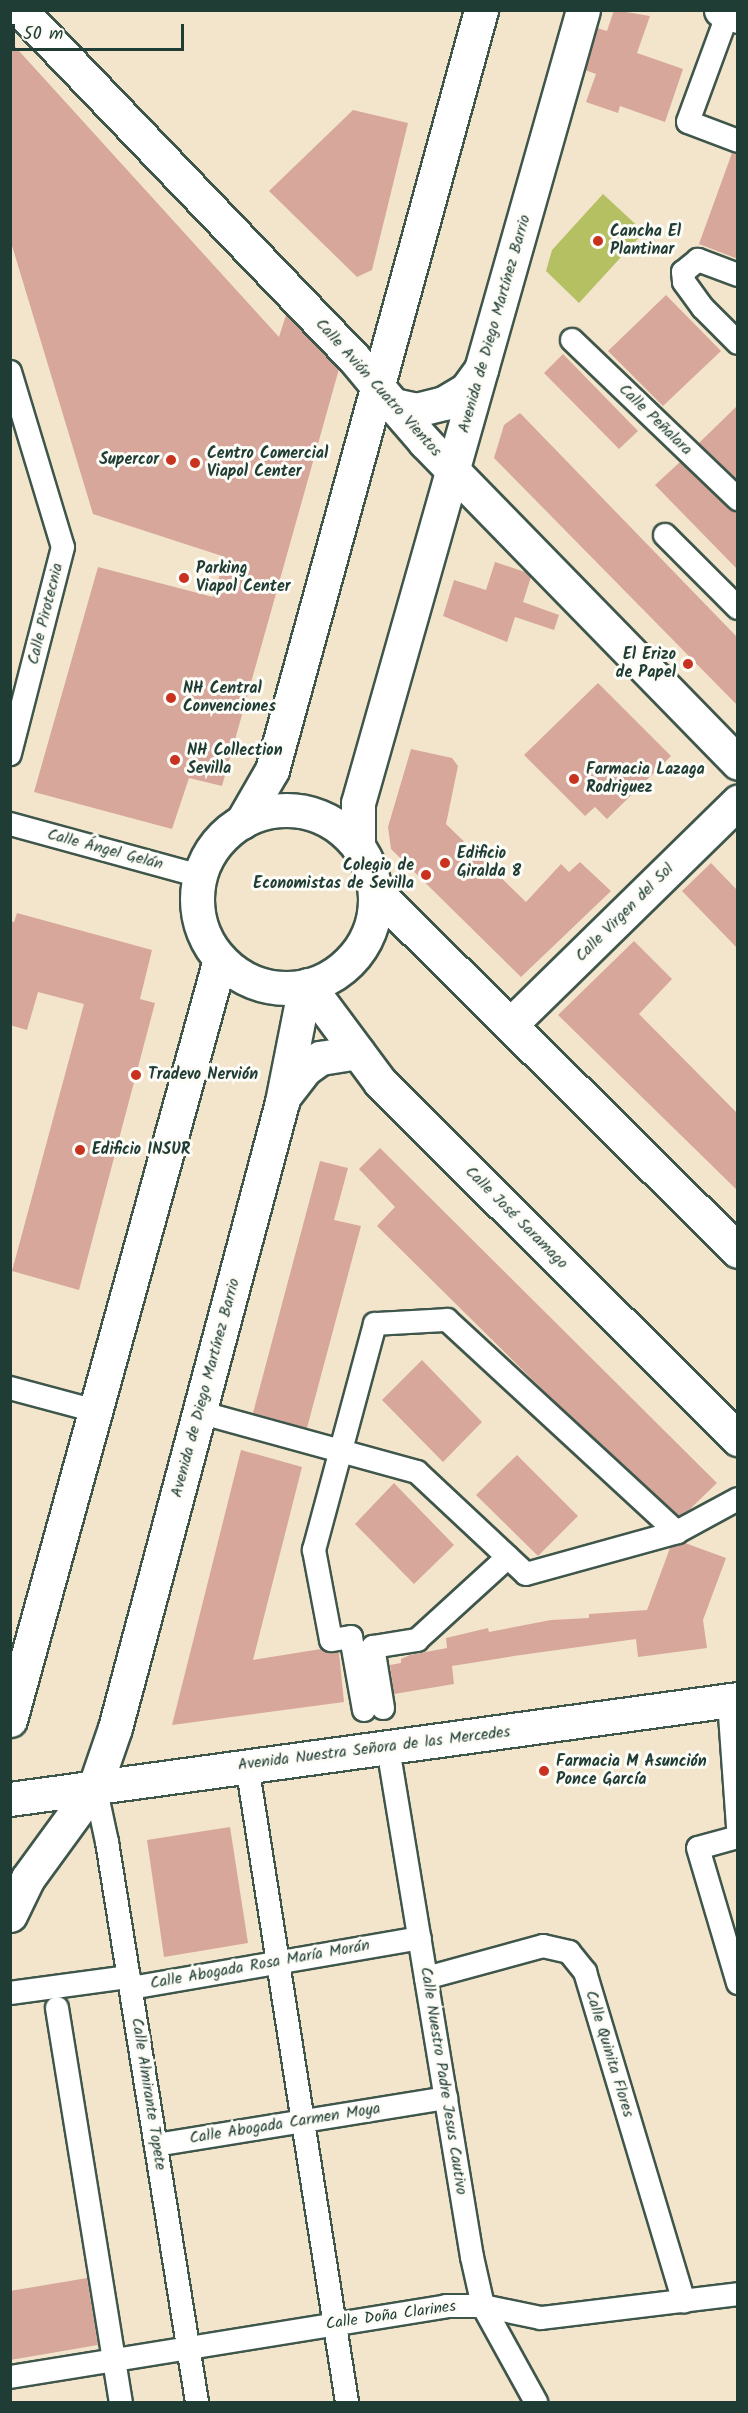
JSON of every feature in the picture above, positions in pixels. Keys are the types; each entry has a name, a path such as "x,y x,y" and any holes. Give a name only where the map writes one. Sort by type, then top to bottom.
{"main road":[{"name":"Calle Avión Cuatro Vientos","path":"20,10 353,357 385,397 453,471 738,763"},
{"path":"242,822 272,770 385,397 386,358 481,10"},
{"name":"Avenida de Diego Martínez Barrio","path":"358,846 358,802 583,10"},
{"path":"385,397 416,410 444,403 466,390 483,364"},
{"name":"Calle Virgen del Sol","path":"511,1024 738,802"},
{"path":"277,811 314,814 331,822 358,846 370,867 375,891 372,926 364,943 341,970 307,986 284,988 260,984 239,974 220,959 199,920 200,876 223,836 242,822 277,811"},
{"path":"375,891 738,1251"},
{"path":"10,1720 220,959"},
{"name":"Avenida de Diego Martínez Barrio","path":"10,1915 28,1878 95,1786 115,1728 283,1097 307,986"},
{"name":"Calle José Saramago","path":"307,986 380,1082 738,1439"},
{"path":"283,1097 305,1069 321,1058 358,1052"},
{"name":"Avenida Nuestra Señora de las Mercedes","path":"10,1799 733,1700"}],"street":[{"path":"729,13 688,122 738,141"},
{"path":"738,275 698,260 683,272 684,282 703,308 738,343"},
{"name":"Calle Peñalara","path":"572,340 738,499"},
{"name":"Calle Pirotecnia","path":"10,372 63,547 10,754"},
{"path":"665,535 738,608"},
{"name":"Calle Ángel Gelán","path":"10,824 200,876"},
{"path":"508,1557 417,1640 373,1647 374,1709 351,1637 331,1640 314,1550 375,1324 447,1320 676,1532"},
{"path":"10,1388 96,1411"},
{"path":"199,1412 417,1472 526,1575 676,1532 738,1499"},
{"path":"733,1700 738,1827"},
{"name":"Calle Nuestro Padre Jesus Cautivo","path":"388,1748 483,2306 536,2403"},
{"path":"247,1766 347,2403"},
{"name":"Calle Almirante Topete","path":"95,1786 130,1982 197,2403"},
{"path":"738,1837 698,1848 738,1983"},
{"name":"Calle Abogada Rosa María Morán","path":"10,1994 130,1982 278,1962 420,1938"},
{"name":"Calle Quinita Flores","path":"426,1978 543,1946 569,1952 585,1972 684,2301"},
{"path":"57,2008 121,2403"},
{"name":"Calle Abogada Carmen Moya","path":"156,2145 446,2098"},
{"name":"Calle Doña Clarines","path":"10,2377 446,2306 483,2306 541,2318 738,2294"}],"green space":[{"name":"Cancha El Plantinar","path":"603,194 644,232 579,303 546,271 552,250"}],"building":[{"path":"614,10 650,16 637,53 683,69 665,122 620,106 618,113 586,102 596,74 585,70 597,28 607,31"},
{"name":"Centro Comercial Viapol Center","path":"10,41 279,337 286,315 339,369 222,786 189,778 172,829 34,792 98,567 213,597 225,557 93,514 10,239"},
{"path":"353,110 408,123 372,270 357,277 269,191"},
{"path":"732,153 738,154 738,259 699,244"},
{"path":"666,295 721,351 663,406 608,351"},
{"path":"563,354 638,431 619,449 544,373"},
{"path":"738,405 738,480 699,443"},
{"path":"520,413 738,638 738,706 494,458 504,425"},
{"path":"680,462 729,509 738,512 738,570 655,485"},
{"path":"495,562 525,572 531,577 523,602 559,615 554,630 515,617 507,642 443,616 454,580 486,590"},
{"path":"598,683 671,756 607,819 595,807 585,816 524,755"},
{"name":"Edificio Giralda 8","path":"411,749 452,758 458,766 446,824 526,902 561,864 569,872 580,862 611,891 521,977 391,849 388,827"},
{"path":"711,863 738,891 738,949 682,891"},
{"name":"Edificio INSUR","path":"17,913 152,950 140,999 155,1003 79,1290 12,1271 84,1004 38,992 27,1030 10,1025 10,921 14,922"},
{"path":"634,941 672,979 639,1014 738,1114 738,1191 558,1015"},
{"path":"380,1148 717,1483 690,1509 679,1516 550,1397 377,1226 395,1207 359,1169"},
{"path":"320,1161 348,1168 334,1220 361,1226 307,1428 253,1413"},
{"path":"422,1360 482,1422 443,1462 382,1400"},
{"path":"241,1450 302,1467 253,1660 321,1649 339,1653 344,1702 172,1725"},
{"path":"517,1455 578,1516 538,1556 476,1495"},
{"path":"394,1483 454,1545 414,1584 355,1524"},
{"path":"685,1543 726,1558 703,1620 707,1648 638,1657 636,1639 514,1656 452,1666 454,1684 394,1694 390,1665 401,1663 401,1659 410,1655 447,1648 446,1638 488,1628 489,1632 551,1620 589,1618 589,1614 647,1610 670,1548"},
{"path":"230,1827 248,1943 164,1957 147,1840"},
{"path":"87,2278 98,2345 10,2360 10,2291"}],"place":[{"name":"Cancha El Plantinar","path":"598,241"},
{"name":"Supercor","path":"171,460"},
{"name":"Centro Comercial Viapol Center","path":"195,463"},
{"name":"Parking Viapol Center","path":"184,578"},
{"name":"El Erizo de Papel","path":"688,664"},
{"name":"NH Central Convenciones","path":"171,698"},
{"name":"NH Collection Sevilla","path":"175,760"},
{"name":"Farmacia Lazaga Rodriguez","path":"574,779"},
{"name":"Edificio Giralda 8","path":"445,863"},
{"name":"Colegio de Economistas de Sevilla","path":"426,875"},
{"name":"Tradevo Nervión","path":"136,1075"},
{"name":"Edificio INSUR","path":"80,1150"},
{"name":"Farmacia M Asunción Ponce García","path":"544,1771"}]}
